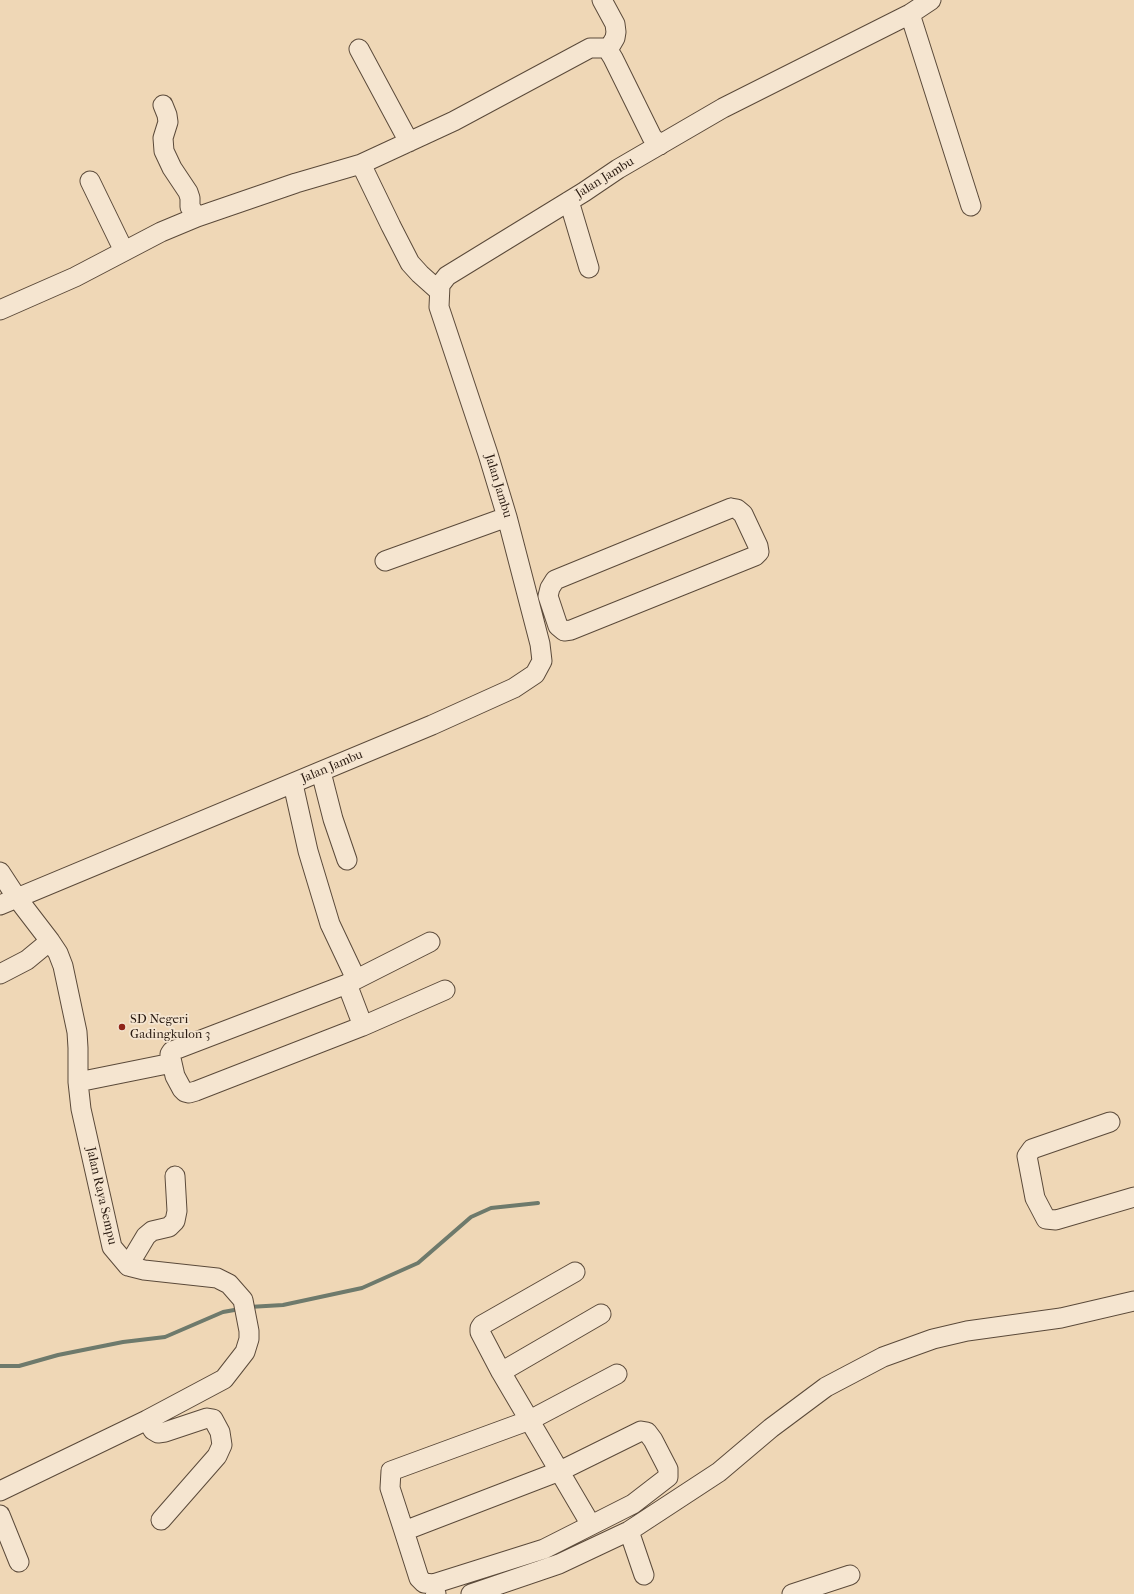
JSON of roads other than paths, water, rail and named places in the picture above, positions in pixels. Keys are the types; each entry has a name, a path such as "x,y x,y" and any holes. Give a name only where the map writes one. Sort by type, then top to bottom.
{"street":[{"path":"602,0 615,24 616,32 615,38 608,50"},
{"name":"Jalan Jambu","path":"8,902 293,784 478,705 514,688 530,678 539,669 542,658 530,602 507,517 469,395 444,326 439,307 440,285 447,276 618,169 724,108 910,14 931,0"},
{"path":"910,14 970,206"},
{"path":"0,310 75,276 161,232 197,216 282,187 361,164 454,121 590,48 603,48 608,50 652,137 660,145"},
{"path":"359,49 409,142"},
{"path":"163,105 167,114 168,122 163,138 164,151 172,168 188,192 190,206 197,216"},
{"path":"361,164 410,262 420,274 439,291"},
{"path":"90,181 124,251"},
{"path":"569,201 589,268"},
{"path":"731,508 737,509 743,514 758,546 759,552 755,556 571,630 564,631 558,626 548,596 554,580 731,508"},
{"path":"385,561 507,517"},
{"path":"530,602 548,596"},
{"path":"321,772 333,819 348,860"},
{"path":"293,784 308,851 330,924 352,981 364,1026"},
{"name":"Jalan Raya Sempu","path":"0,872 8,902 50,941 58,953 63,966 70,997 78,1048 78,1082 81,1110 112,1247 128,1266"},
{"path":"0,974 26,960 50,941"},
{"path":"430,942 352,981 179,1048 170,1054 179,1085 185,1092 189,1093 364,1026 445,990"},
{"path":"78,1082 172,1063"},
{"path":"1110,1122 1032,1149 1027,1156 1035,1198 1046,1219 1056,1220 1134,1197"},
{"path":"0,1491 147,1420 207,1389 224,1379 245,1352 249,1339 245,1307 229,1284 218,1278 144,1270 128,1266 146,1236 152,1232 169,1227 175,1221 177,1211 175,1176"},
{"path":"575,1272 480,1326 480,1332 501,1372 591,1525"},
{"path":"471,1594 559,1564 629,1531 719,1472 771,1428 826,1387 883,1357 933,1339 967,1331 1061,1318 1134,1301"},
{"path":"501,1372 600,1314"},
{"path":"404,1531 560,1472 641,1431 647,1432 653,1440 668,1469 668,1477 633,1504 544,1549 435,1589 424,1583 419,1578 390,1488 391,1471 530,1420 617,1374"},
{"path":"147,1420 153,1430 158,1433 207,1418 213,1419 220,1432 222,1445 217,1456 161,1520"},
{"path":"0,1515 19,1562"},
{"path":"629,1531 644,1575"},
{"path":"792,1594 850,1575"}],"waterway":[{"path":"249,1307 283,1305 362,1288 418,1263 471,1217 491,1208 538,1203"},
{"path":"0,1366 19,1366 58,1355 123,1342 165,1337 223,1312 240,1309"}],"place":[{"name":"SD Negeri Gadingkulon 3","path":"122,1027"}]}
